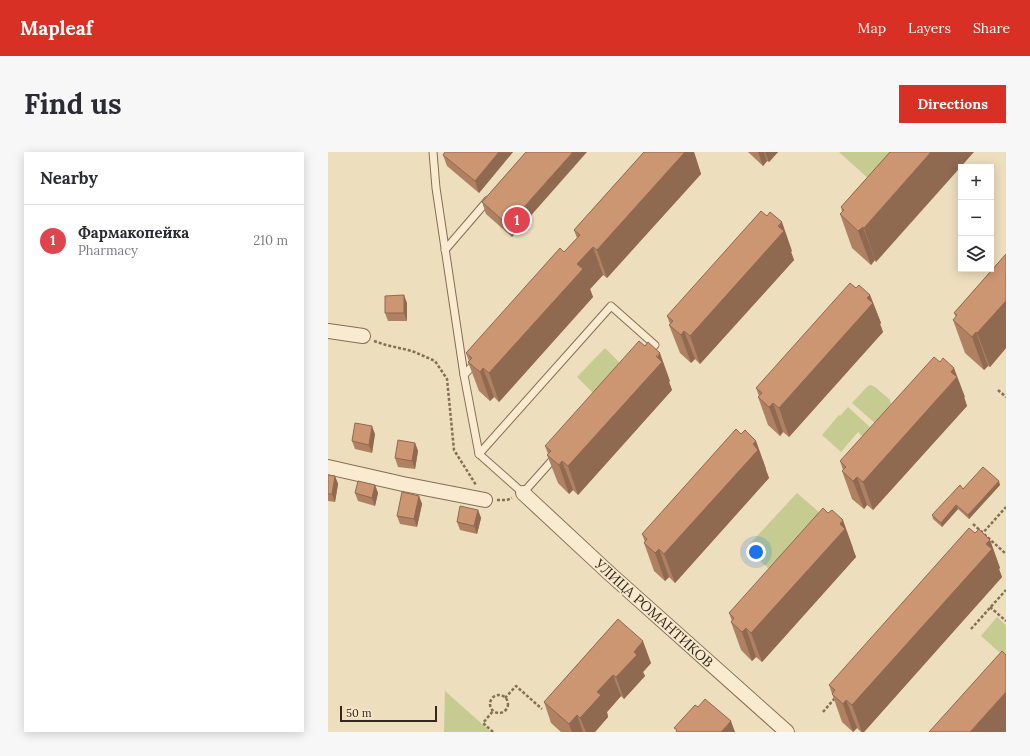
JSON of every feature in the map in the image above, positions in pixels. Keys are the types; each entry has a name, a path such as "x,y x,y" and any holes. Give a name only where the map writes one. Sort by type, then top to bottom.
{"street":[{"path":"328,331 362,336"},
{"path":"328,467 403,484 486,500"},
{"name":"УЛИЦА РОМАНТИКОВ","path":"523,493 787,732"}],"lane":[{"path":"433,152 436,188 464,375 479,454 523,493 655,345 611,306 479,454"},
{"path":"445,250 494,193"},
{"path":"464,375 480,358"}],"path":[{"path":"362,336 386,345 412,351 435,360 447,380 454,450 486,500 507,500 523,493"},
{"path":"998,390 1006,397"},
{"path":"978,539 1006,507"},
{"path":"973,524 1006,554"},
{"path":"971,629 1006,590"},
{"path":"990,608 1006,622"},
{"path":"505,698 516,686 542,709"},
{"path":"823,712 839,694"},
{"path":"498,695 502,696 508,701 507,708 501,713 493,711 490,704 494,697 498,695"},
{"path":"493,711 483,723 493,732"}],"green space":[{"path":"839,152 895,152 870,180"},
{"path":"605,348 622,365 594,394 577,377"},
{"path":"870,385 875,387 890,400 891,404 891,408 876,424 852,403"},
{"path":"848,407 872,429 864,438 858,432 841,452 822,435"},
{"path":"797,493 820,513 769,569 746,548"},
{"path":"997,617 1006,625 1006,658 981,636"},
{"path":"445,691 491,732 444,732"}],"building":[{"path":"445,152 499,152 475,181 443,155"},
{"path":"526,152 573,152 508,225 482,202"},
{"path":"644,152 685,152 597,250 593,247 577,264 583,269 489,373 483,368 480,372 468,362 472,358 466,353 560,248 564,252 580,235 574,230"},
{"path":"890,152 931,152 864,228 863,227 858,231 840,214 844,210 841,207"},
{"path":"761,211 767,216 770,212 782,222 778,226 784,231 690,336 684,331 681,335 669,325 673,321 667,316"},
{"path":"1006,254 1006,301 972,337 953,320 957,315 954,313 990,272 994,272 994,268"},
{"path":"850,283 856,288 859,285 870,295 867,298 873,303 779,408 773,403 769,407 758,397 762,393 756,388"},
{"path":"404,295 404,313 385,313 385,296"},
{"path":"639,341 645,346 648,342 660,353 656,356 662,362 568,466 562,461 559,465 547,455 551,451 545,446"},
{"path":"934,357 940,362 943,358 954,368 951,372 957,377 863,482 857,477 853,481 842,471 846,467 840,461"},
{"path":"355,423 372,426 369,445 352,441"},
{"path":"736,429 741,434 745,430 756,441 753,444 758,450 664,554 659,549 655,553 644,543 647,539 642,534"},
{"path":"398,440 415,443 412,461 395,458"},
{"path":"983,467 999,481 968,515 956,505 941,523 932,515 960,485 963,489"},
{"path":"328,475 335,476 332,494 328,494"},
{"path":"358,481 375,485 372,498 355,493"},
{"path":"402,492 419,496 414,519 397,516"},
{"path":"460,506 478,510 474,526 457,522"},
{"path":"823,508 828,513 832,510 843,520 840,524 845,529 751,633 746,628 742,632 731,622 734,618 729,613"},
{"path":"969,528 975,533 979,529 990,540 986,544 992,549 852,705 846,700 843,704 832,694 835,690 829,685"},
{"path":"618,619 643,641 634,652 637,655 616,677 613,675 597,692 601,695 580,718 577,715 569,724 544,702"},
{"path":"1002,651 1006,655 1006,692 970,732 929,732"},
{"path":"705,699 731,721 721,732 676,732 677,730 674,728 695,705 698,707"}],"place":[{"name":"Фармакопейка","path":"517,220"}]}
